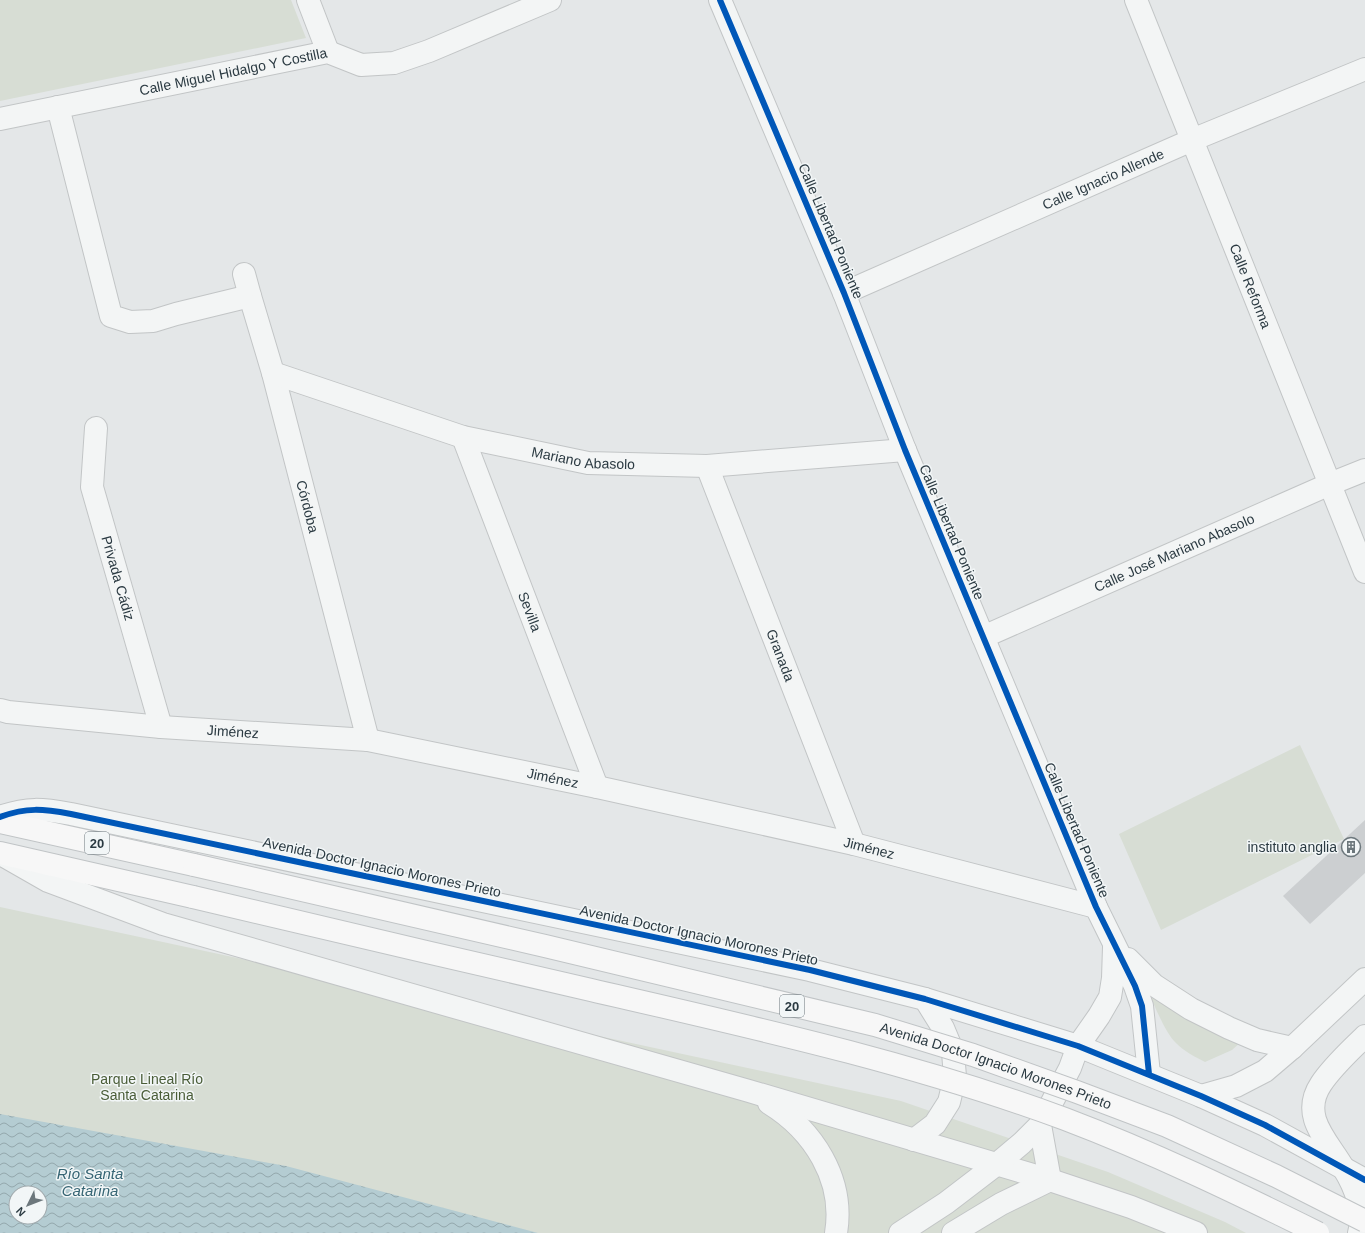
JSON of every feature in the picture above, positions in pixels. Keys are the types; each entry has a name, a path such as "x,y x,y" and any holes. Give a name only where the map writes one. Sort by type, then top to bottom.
{"main road":[{"name":"Avenida Doctor Ignacio Morones Prieto","path":"0,822 545,946 875,1025 973,1055 1167,1126 1276,1176 1365,1221"},
{"name":"Avenida Doctor Ignacio Morones Prieto","path":"0,853 690,1013 879,1059 968,1086 1065,1120 1200,1175 1318,1233"}],"street":[{"path":"308,0 328,52"},
{"name":"Calle Miguel Hidalgo Y Costilla","path":"0,119 328,52 361,64 394,63 429,51 550,0"},
{"name":"Calle Libertad Poniente","path":"720,0 844,293 905,450 1096,908 1139,996 1142,1006 1149,1074"},
{"name":"Calle Reforma","path":"1136,0 1365,572"},
{"name":"Calle Ignacio Allende","path":"844,293 1192,140 1365,69"},
{"path":"58,107 111,316 130,322 153,321 250,296"},
{"name":"Córdoba","path":"244,274 273,373 368,740"},
{"name":"Mariano Abasolo","path":"273,373 463,437 588,463 707,466 905,450"},
{"name":"Privada Cádiz","path":"96,428 92,487 161,727"},
{"name":"Sevilla","path":"463,437 598,787"},
{"name":"Granada","path":"707,466 854,844"},
{"name":"Calle José Mariano Abasolo","path":"983,637 1365,470"},
{"name":"Jiménez","path":"0,710 161,727 368,740 598,787 854,844 1096,908"},
{"name":"Avenida Doctor Ignacio Morones Prieto","path":"0,817 23,810 44,809 85,817 810,970 926,998 1078,1046 1149,1074 1265,1125 1365,1180"},
{"name":"20","path":"0,853 48,881 163,924 749,1091 997,1164 1131,1207 1196,1233"},
{"path":"1114,946 1154,985 1191,1009 1257,1040 1292,1048"},
{"name":"Calle Libertad Poniente","path":"900,1233 946,1203 997,1164 1040,1126 1070,1068 1078,1046 1110,997 1113,978 1114,946"},
{"path":"1201,1096 1236,1086 1265,1071 1292,1048 1365,979"},
{"path":"914,1140 935,1124 949,1102 955,1077 953,1052 943,1028 926,998"},
{"path":"1359,1233 1362,1225 1360,1205 1357,1196 1344,1169 1319,1132 1314,1113 1314,1100 1321,1084 1342,1059 1365,1036"},
{"path":"749,1091 790,1117 818,1148 834,1187 837,1207 836,1233"},
{"path":"953,1233 1001,1204 1050,1180 1040,1126"}],"green space":[{"path":"0,0 291,0 306,38 0,101"},
{"path":"1300,745 1344,839 1161,930 1119,834"},
{"name":"Parque Lineal Río Santa Catarina","path":"0,907 901,1101 1108,1172 1225,1222 1246,1233 0,1233"},
{"path":"1149,993 1242,1041 1232,1050 1205,1062 1201,1060 1182,1049 1172,1039 1161,1020"}],"water":[{"name":"Río Santa Catarina","path":"0,1114 286,1166 538,1233 0,1233"}],"building":[{"name":"instituto anglia","path":"1365,820 1365,873 1310,924 1283,896"}],"cycle path":[{"path":"720,0 844,293 905,450 1096,907 1135,986 1142,1006 1149,1074"},
{"path":"0,817 27,810 52,811 71,814 810,970 925,999 1078,1046 1201,1096 1265,1125 1365,1180"}],"place":[{"name":"instituto anglia","path":"1351,847"}]}
